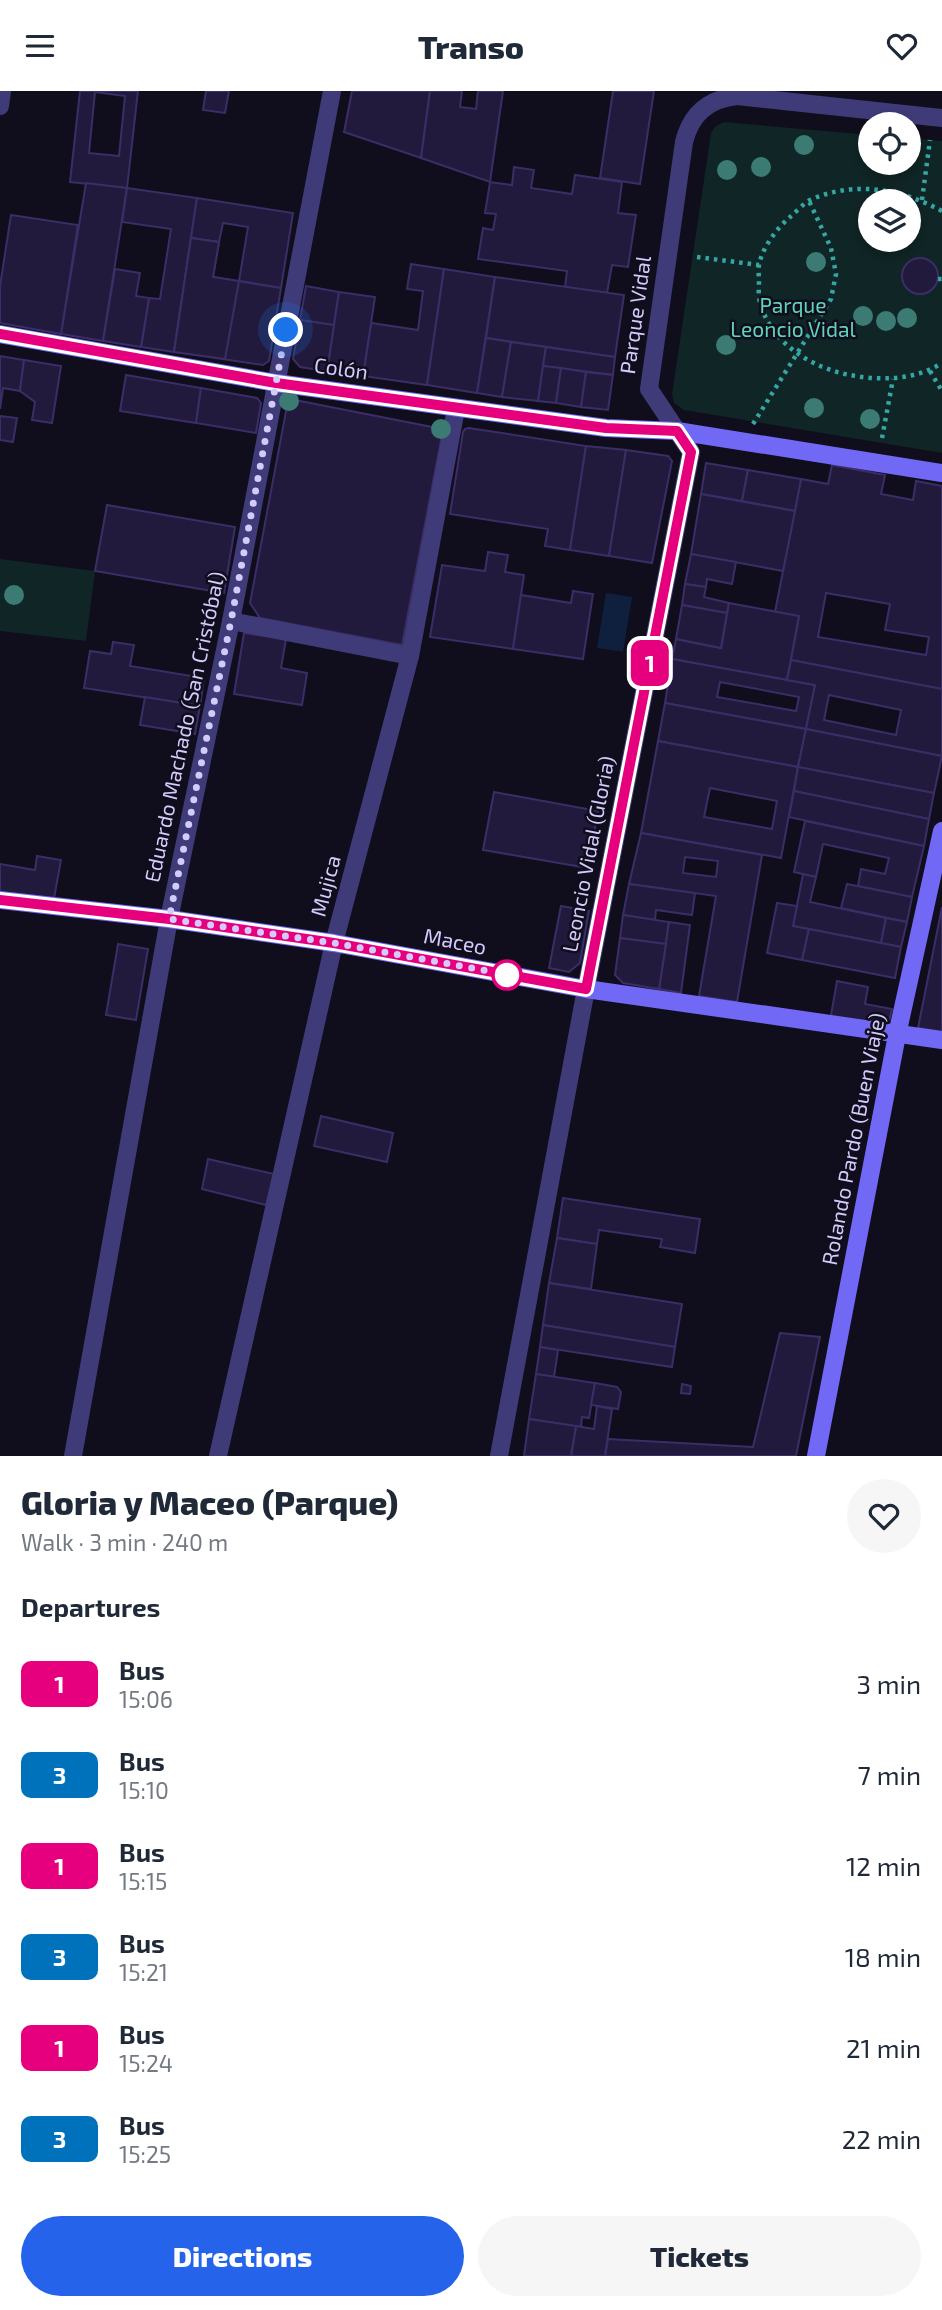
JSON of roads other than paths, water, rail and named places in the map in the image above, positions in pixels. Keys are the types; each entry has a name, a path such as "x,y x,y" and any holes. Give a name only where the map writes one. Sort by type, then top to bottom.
{"main road":[{"name":"Colón","path":"0,334 276,383 456,409 606,428 677,431"},
{"path":"677,431 942,473"},
{"name":"Rolando Pardo (Buen Viaje)","path":"816,1456 897,1035 942,831"},
{"name":"Maceo","path":"0,900 169,919 334,943 586,989 942,1040"}],"street":[{"path":"0,106 2,91"},
{"name":"Eduardo Machado (San Cristóbal)","path":"73,1456 169,919 231,621 332,91"},
{"name":"Parque Vidal","path":"677,431 649,389 684,142 702,98 716,100 737,96 942,118"},
{"name":"Mujica","path":"218,1456 334,943 410,656 456,409"},
{"name":"Leoncio Vidal (Gloria)","path":"499,1456 586,989 691,452 677,431"},
{"path":"231,621 410,656"}],"water":[{"path":"606,593 632,597 623,652 597,648"}],"park label":[{"name":"Parque Leoncio Vidal","path":"793,318"}]}
